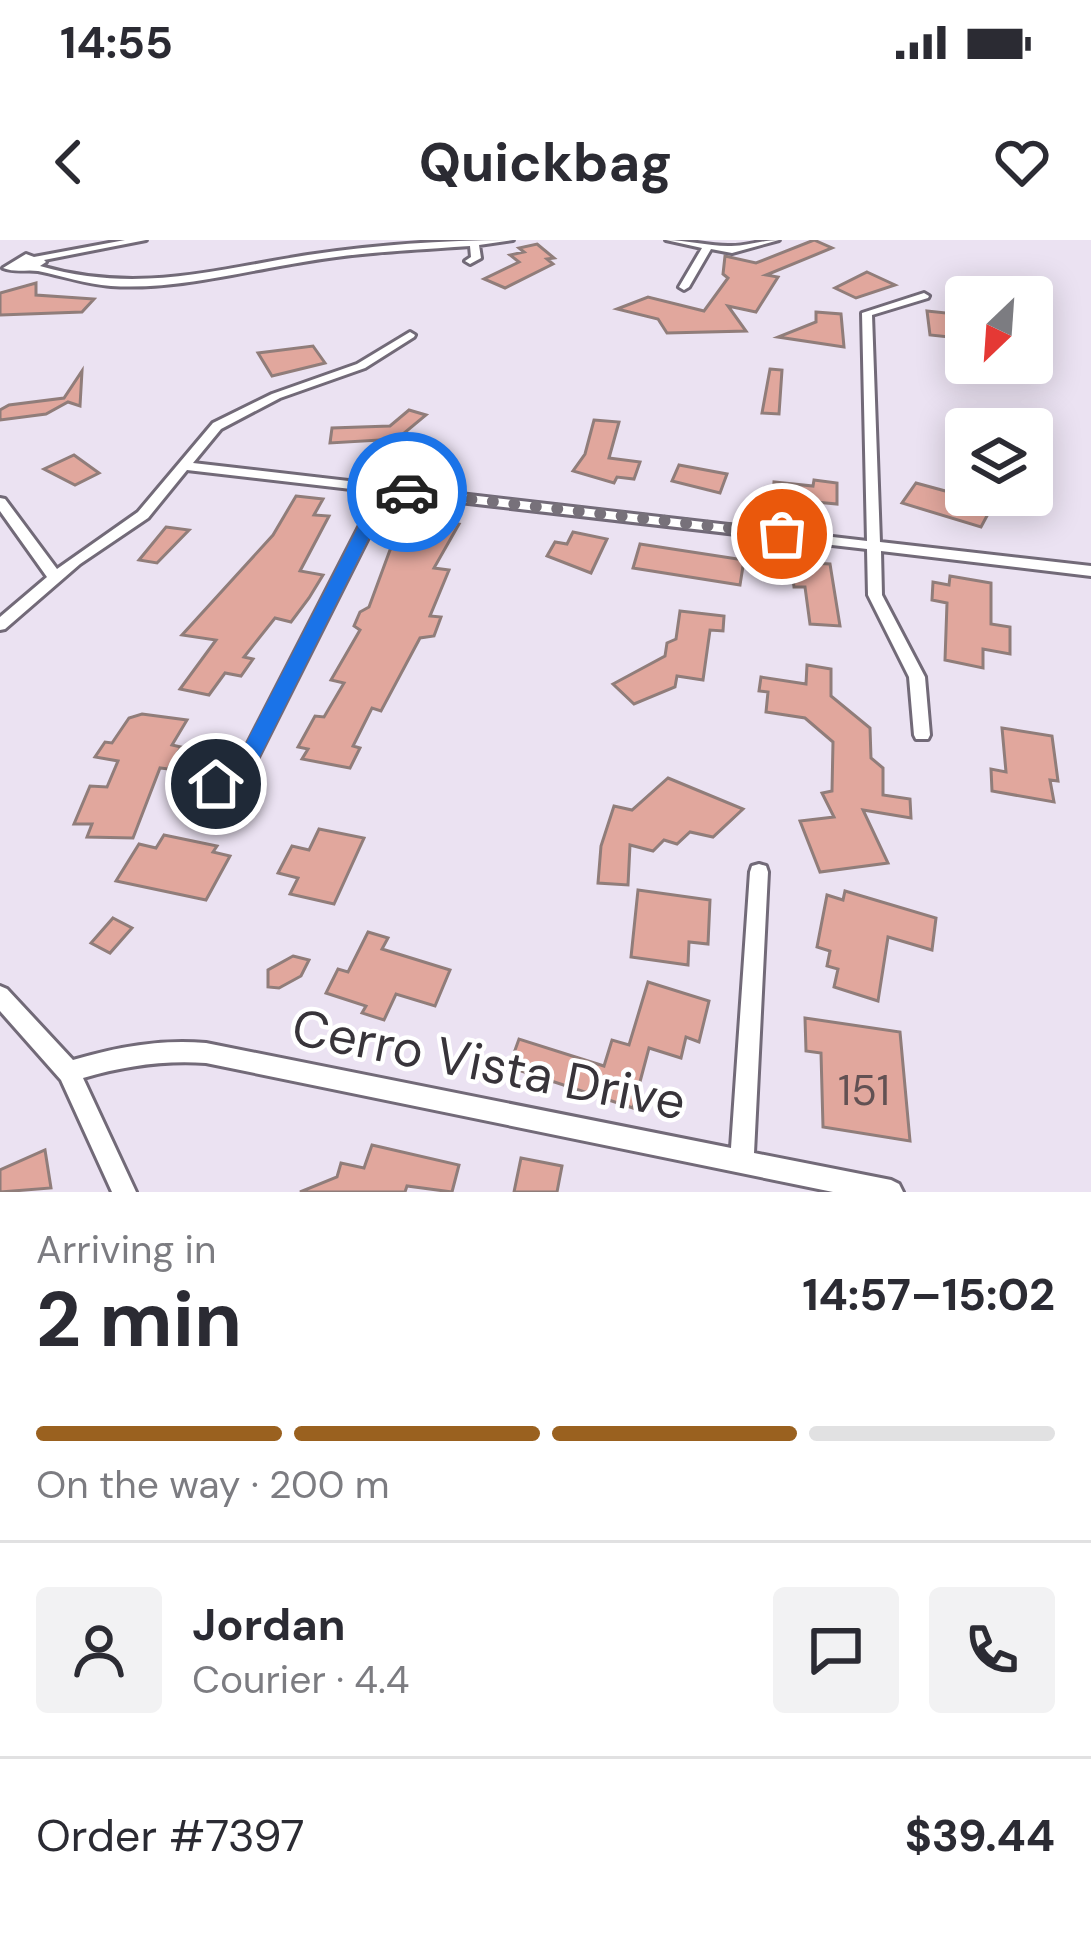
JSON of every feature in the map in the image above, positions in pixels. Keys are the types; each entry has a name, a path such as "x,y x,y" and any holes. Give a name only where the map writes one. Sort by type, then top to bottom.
{"street":[{"path":"0,277 8,262 36,262 141,240"},
{"path":"36,262 81,284 129,286 345,252 508,240"},
{"path":"671,240 706,249 744,249 774,240"},
{"path":"470,261 476,258 474,243"},
{"path":"684,287 706,249"},
{"path":"922,735 917,677 875,595 868,313 924,296"},
{"path":"0,626 55,577 143,515 217,426 238,412 361,366 410,335"},
{"path":"186,466 1091,571"},
{"path":"216,784 249,758 385,490"},
{"path":"0,502 55,577"},
{"path":"742,1162 759,872"},
{"path":"0,996 70,1072 124,1192"},
{"name":"Cerro Vista Drive","path":"70,1072 129,1053 166,1048 206,1052 891,1192"}],"building":[{"path":"814,240 832,248 766,275 778,277 756,312 728,306 746,331 667,333 658,319 617,309 648,297 704,311 728,278 723,274 725,256 756,263"},
{"path":"537,244 554,258 547,259 553,264 505,288 484,279 519,262 510,255 524,252 519,248"},
{"path":"867,272 895,285 856,298 835,288"},
{"path":"36,283 36,295 94,299 82,312 0,315 0,293"},
{"path":"927,311 945,313 945,337 930,335"},
{"path":"816,312 841,314 844,347 778,337 816,322"},
{"path":"313,346 325,363 272,376 258,353"},
{"path":"770,369 782,370 779,414 762,413"},
{"path":"82,371 80,406 68,402 46,414 0,420 0,410 9,405 64,398"},
{"path":"409,410 426,415 397,439 330,443 332,428 390,426"},
{"path":"594,420 619,422 609,458 640,462 634,479 617,477 614,483 573,471 585,454"},
{"path":"74,455 99,473 75,485 44,469"},
{"path":"679,465 727,474 720,493 672,481"},
{"path":"814,480 837,483 837,504 773,498 774,482 813,486"},
{"path":"916,483 945,491 945,516 987,516 981,527 902,503"},
{"path":"296,496 323,499 314,515 329,516 300,571 323,575 291,622 275,618 244,657 253,659 241,676 225,673 209,695 180,689 216,640 182,635 273,535"},
{"path":"416,516 459,524 434,568 449,570 430,616 441,617 434,636 420,638 381,711 372,708 353,746 360,748 350,768 302,759 308,749 298,747 315,716 324,717 344,683 331,680 360,630 354,626 360,612 369,607 390,550"},
{"path":"166,527 189,530 157,563 139,560"},
{"path":"573,532 607,539 591,573 547,556 555,542 567,544"},
{"path":"640,544 744,560 740,585 633,568"},
{"path":"791,562 830,564 840,626 810,624 805,587 794,587"},
{"path":"950,576 991,583 991,624 1010,627 1010,654 983,649 983,668 945,660 947,603 932,600 933,582 949,585"},
{"path":"680,611 724,616 723,631 710,630 703,680 677,676 675,687 634,704 613,684 665,656 667,643 676,639"},
{"path":"807,665 831,669 831,696 870,728 871,758 883,768 883,795 910,799 911,818 863,810 888,863 820,872 800,821 834,817 822,793 832,791 833,742 805,718 766,712 768,692 759,691 761,677 806,684"},
{"path":"142,714 187,720 172,745 181,747 168,769 160,768 133,838 87,837 92,824 74,824 90,786 107,787 118,761 95,757 105,742 112,743 129,718"},
{"path":"1002,728 1052,736 1058,781 1050,780 1054,802 992,791 991,769 1006,772"},
{"path":"668,778 743,809 713,837 690,832 677,844 664,840 653,851 630,845 628,885 598,883 601,846 614,806 632,810"},
{"path":"319,829 364,838 334,904 290,894 298,878 278,873 292,846 309,850"},
{"path":"164,835 217,846 213,852 230,856 206,900 116,881 139,844 156,848"},
{"path":"638,890 710,900 708,944 689,942 688,965 631,957"},
{"path":"845,891 936,918 932,950 888,937 878,1001 834,987 838,969 827,966 830,951 817,947 827,895 843,900"},
{"path":"113,918 132,928 110,953 91,943"},
{"path":"368,932 388,938 382,949 450,970 435,1006 396,994 384,1020 362,1013 366,1006 326,993 338,969 348,972"},
{"path":"293,956 309,960 301,976 279,988 268,987 268,970"},
{"path":"648,982 709,1001 699,1042 686,1037 681,1058 649,1048 633,1108 509,1067 519,1039 604,1066 612,1040 629,1045"},
{"path":"805,1018 900,1032 910,1141 823,1127 821,1053 806,1051"},
{"path":"372,1145 459,1165 452,1192 407,1186 405,1192 300,1192 337,1177 341,1163 364,1168"},
{"path":"45,1150 51,1188 0,1192 0,1170"},
{"path":"521,1158 562,1166 557,1192 514,1192"}],"way so far":[{"path":"407,492 782,534"}],"route":[{"path":"216,784 249,758 385,490 407,492"}]}
